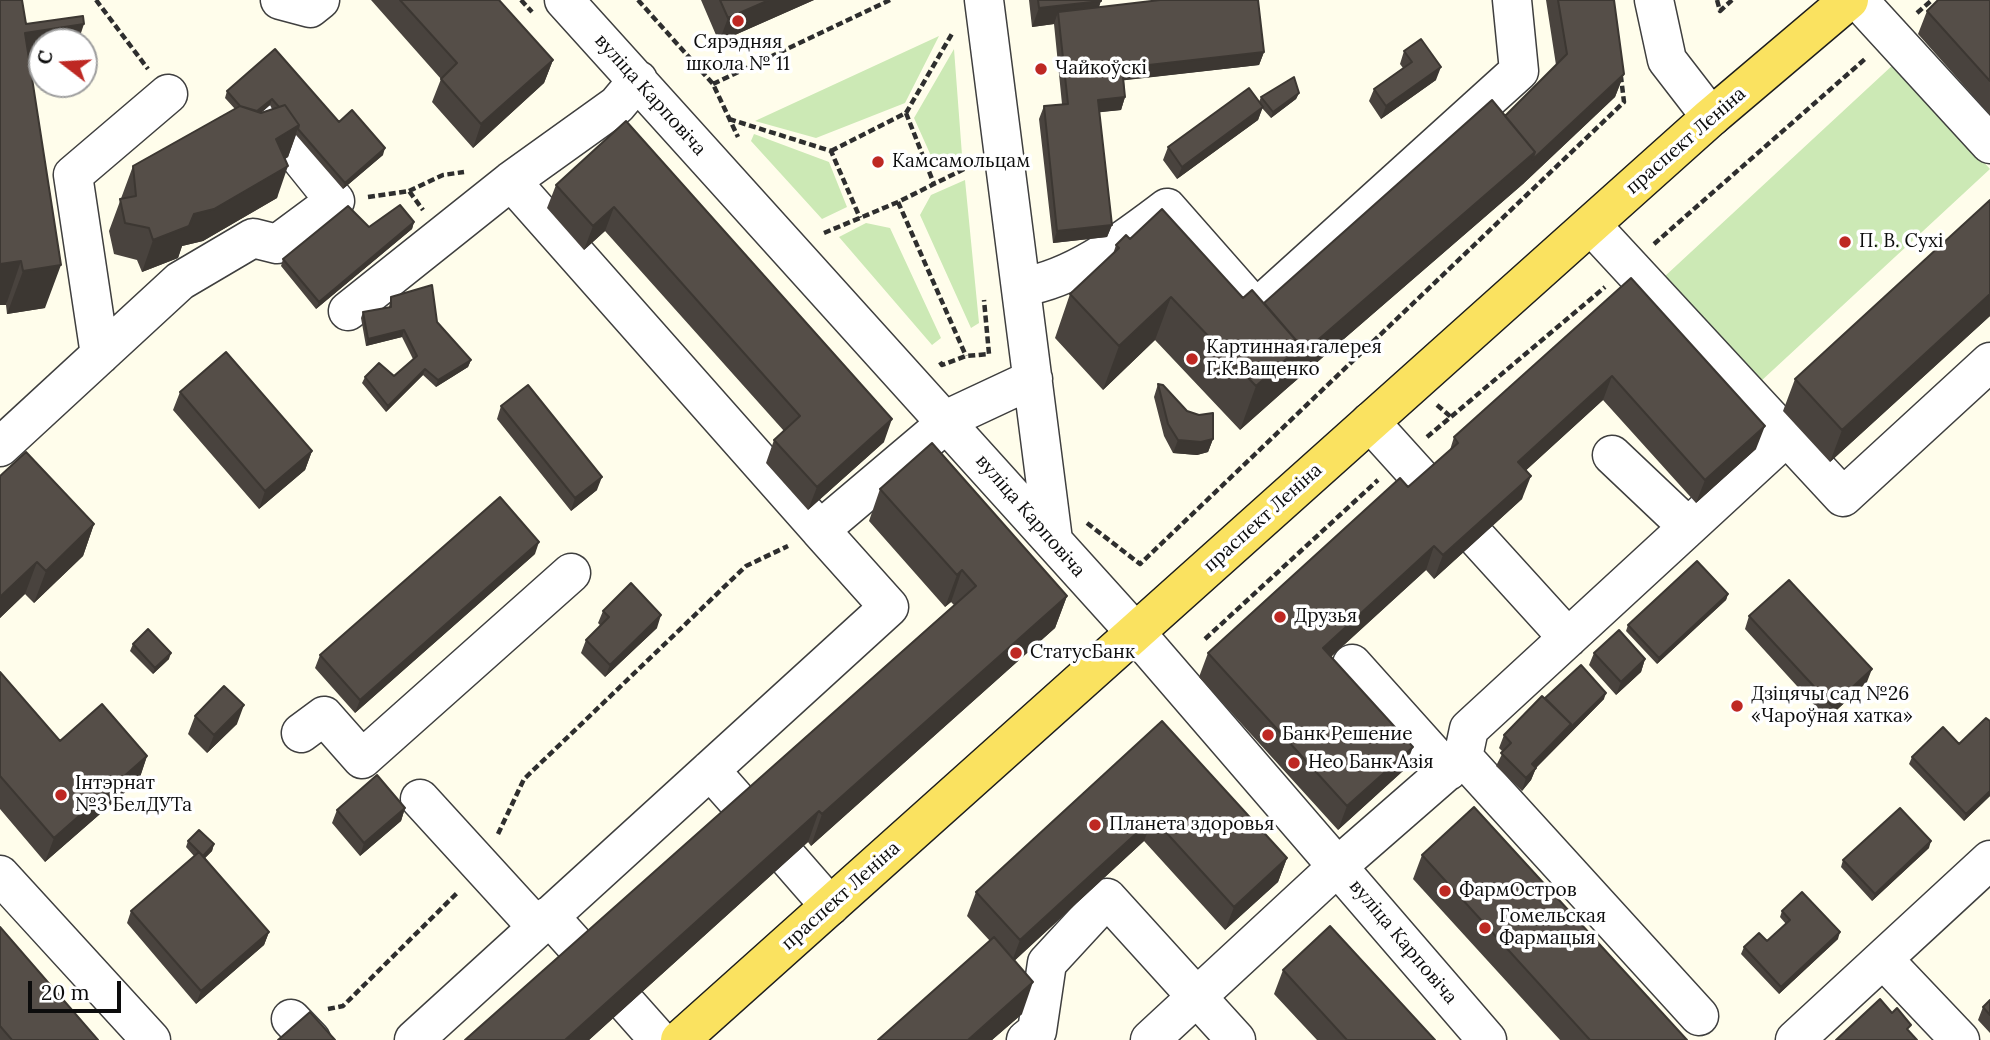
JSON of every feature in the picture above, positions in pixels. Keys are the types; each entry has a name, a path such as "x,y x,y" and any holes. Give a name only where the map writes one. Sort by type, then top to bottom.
{"main road":[{"name":"праспект Леніна","path":"680,1040 1711,117 1849,0"}],"street":[{"path":"279,0 310,8 320,0"},
{"name":"вуліца Карповіча","path":"564,0 1135,632 1487,1040"},
{"path":"984,0 1053,540"},
{"path":"1022,287 1047,283 1114,247 1167,208 1256,309 1519,71 1512,0"},
{"path":"1654,0 1667,60 1711,117"},
{"path":"1858,0 1990,144"},
{"path":"348,311 511,181 617,105 638,80"},
{"path":"100,355 73,175 168,94"},
{"path":"0,447 180,281 253,238 277,244 335,201 273,124"},
{"path":"414,1040 889,607 511,181"},
{"path":"1591,225 1843,497 1990,362"},
{"path":"820,530 947,423 1010,388 1033,379"},
{"path":"1370,422 1415,471"},
{"path":"1150,1040 1338,866 1455,764 1469,729 1787,436"},
{"path":"1612,455 1688,527"},
{"path":"1478,539 1568,638"},
{"path":"301,733 324,716 362,759 571,573"},
{"path":"1352,664 1455,764 1699,1016"},
{"path":"710,770 748,813"},
{"path":"420,799 482,868 586,957"},
{"path":"789,859 830,906"},
{"path":"1795,1040 1990,860"},
{"path":"0,875 151,1040"},
{"path":"1026,1040 1037,1031 1047,963 1107,898 1236,1040"},
{"path":"1883,959 1960,1040"},
{"path":"627,1004 659,1040"}],"path":[{"path":"96,0 168,94"},
{"path":"638,0 713,83 729,119 745,145"},
{"path":"713,83 890,0"},
{"path":"1717,0 1720,11 1732,0"},
{"path":"1205,639 1415,471 1630,266 1932,0"},
{"path":"729,119 831,151 906,114 954,30"},
{"path":"1140,564 1624,102 1619,64"},
{"path":"906,114 934,184"},
{"path":"831,151 860,218"},
{"path":"824,233 898,202 974,164 975,177"},
{"path":"335,201 409,191 443,235"},
{"path":"898,202 966,356"},
{"path":"815,223 833,243"},
{"path":"933,355 942,365 966,356 989,354 984,286"},
{"path":"301,1029 343,1006 482,868 524,779 746,566 820,530"}],"green space":[{"path":"939,36 905,103 816,138 755,121"},
{"path":"954,49 962,155 936,167 914,118"},
{"path":"1895,63 1990,169 1760,382 1664,277"},
{"path":"754,134 829,162 847,207 822,219 751,141"},
{"path":"965,180 979,323 971,328 920,215 931,195"},
{"path":"866,223 890,228 941,338 932,345 839,237"}],"building":[{"path":"0,0 22,0 26,24 83,16 84,24 58,28 28,28 28,33 25,33 28,52 28,98 35,98 61,265 23,271 21,261 0,264"},
{"path":"400,0 499,0 553,60 481,124 441,79 457,63"},
{"path":"720,0 769,0 728,18"},
{"path":"1038,0 1101,0 1101,1 1039,8"},
{"path":"1160,0 1258,0 1264,52 1122,68 1125,97 1098,100 1112,225 1057,231 1044,106 1068,104 1058,12"},
{"path":"1558,0 1614,0 1624,74 1532,160 1535,152 1505,116 1567,54"},
{"path":"1938,0 1990,0 1990,81 1927,11"},
{"path":"1421,39 1441,67 1386,106 1374,89 1412,62 1404,51"},
{"path":"275,49 339,122 352,110 385,148 345,183 298,129 299,125 285,105 279,107 272,99 257,111 240,106 227,91"},
{"path":"1294,77 1299,93 1273,112 1261,97"},
{"path":"1249,88 1263,107 1182,167 1168,147"},
{"path":"1492,100 1535,152 1297,358 1301,346 1264,303"},
{"path":"285,105 299,125 276,139 288,166 214,209 194,214 189,226 153,240 149,228 125,223 120,199 136,196 133,166 240,106 261,113"},
{"path":"626,121 892,419 817,487 774,440 800,416 614,207 593,226 556,185"},
{"path":"1990,200 1990,294 1842,430 1795,379"},
{"path":"400,205 414,222 319,302 283,259 348,206 369,227"},
{"path":"1162,209 1243,298 1252,290 1301,346 1256,386 1171,297 1119,346 1070,294 1119,248 1116,245 1126,235 1130,239"},
{"path":"1631,278 1765,426 1705,480 1612,376 1518,462 1531,476 1443,555 1434,546 1323,648 1413,747 1347,806 1208,653 1400,478 1408,487 1458,443 1454,437"},
{"path":"432,285 437,322 471,360 438,380 425,369 388,406 365,377 379,363 394,376 417,356 404,330 368,339 363,312 391,307 391,297"},
{"path":"226,352 312,451 265,491 180,392"},
{"path":"1158,384 1163,385 1187,411 1199,415 1213,413 1213,439 1201,442 1178,440 1168,424"},
{"path":"528,385 602,477 575,498 501,406"},
{"path":"932,443 1067,596 822,814 819,811 565,1040 465,1040 976,586 962,570 957,575 880,489"},
{"path":"26,452 94,524 46,571 37,562 0,597 0,476"},
{"path":"500,497 539,542 360,700 320,655"},
{"path":"1697,561 1728,594 1659,658 1628,625"},
{"path":"1789,580 1872,669 1832,706 1749,616"},
{"path":"631,583 661,615 610,665 586,640 609,617 603,611"},
{"path":"148,629 171,653 155,668 133,644"},
{"path":"1619,630 1645,659 1621,682 1594,653"},
{"path":"1581,665 1606,693 1568,730 1571,724 1545,698"},
{"name":"Інтэрнат №3 БелДУТа","path":"0,672 60,741 102,704 147,756 54,838 0,776"},
{"path":"224,686 244,705 214,735 195,716"},
{"path":"1542,696 1571,724 1532,764 1536,768 1526,778 1501,753 1511,743 1504,735"},
{"path":"1986,718 1990,721 1990,791 1966,814 1912,757 1943,727 1959,744"},
{"path":"1162,721 1287,858 1234,907 1153,818 1020,940 976,892"},
{"path":"377,775 405,808 364,843 337,810"},
{"path":"1474,807 1687,1040 1590,1040 1422,855"},
{"path":"1900,808 1931,841 1875,894 1843,860"},
{"path":"199,830 214,844 203,856 188,841"},
{"path":"199,852 269,932 201,991 131,911"},
{"path":"1802,892 1840,932 1781,987 1744,947 1759,933 1767,941 1790,920 1782,911"},
{"path":"1330,926 1435,1040 1347,1040 1283,970"},
{"path":"0,927 98,1040 12,1040 0,1026"},
{"path":"994,937 1033,982 968,1040 878,1040"},
{"path":"1880,999 1892,1013 1897,1008 1911,1025 1907,1029 1917,1040 1836,1040"},
{"path":"1990,1000 1990,1015 1983,1007"},
{"path":"310,1012 335,1040 278,1040"}],"place":[{"name":"Сярэдняя школа № 11","path":"738,21"},
{"name":"Чайкоўскі","path":"1041,69"},
{"name":"Камсамольцам","path":"878,162"},
{"name":"П. В. Сухі","path":"1845,242"},
{"name":"Картинная галерея Г.К.Ващенко","path":"1192,359"},
{"name":"Друзья","path":"1280,617"},
{"name":"СтатусБанк","path":"1016,653"},
{"name":"Дзіцячы сад №26 «Чароўная хатка»","path":"1737,706"},
{"name":"Банк Решение","path":"1268,735"},
{"name":"Нео Банк Азія","path":"1294,763"},
{"name":"Інтэрнат №3 БелДУТа","path":"61,795"},
{"name":"Планета здоровья","path":"1095,825"},
{"name":"ФармОстров","path":"1445,891"},
{"name":"Гомельская Фармацыя","path":"1485,928"}]}
